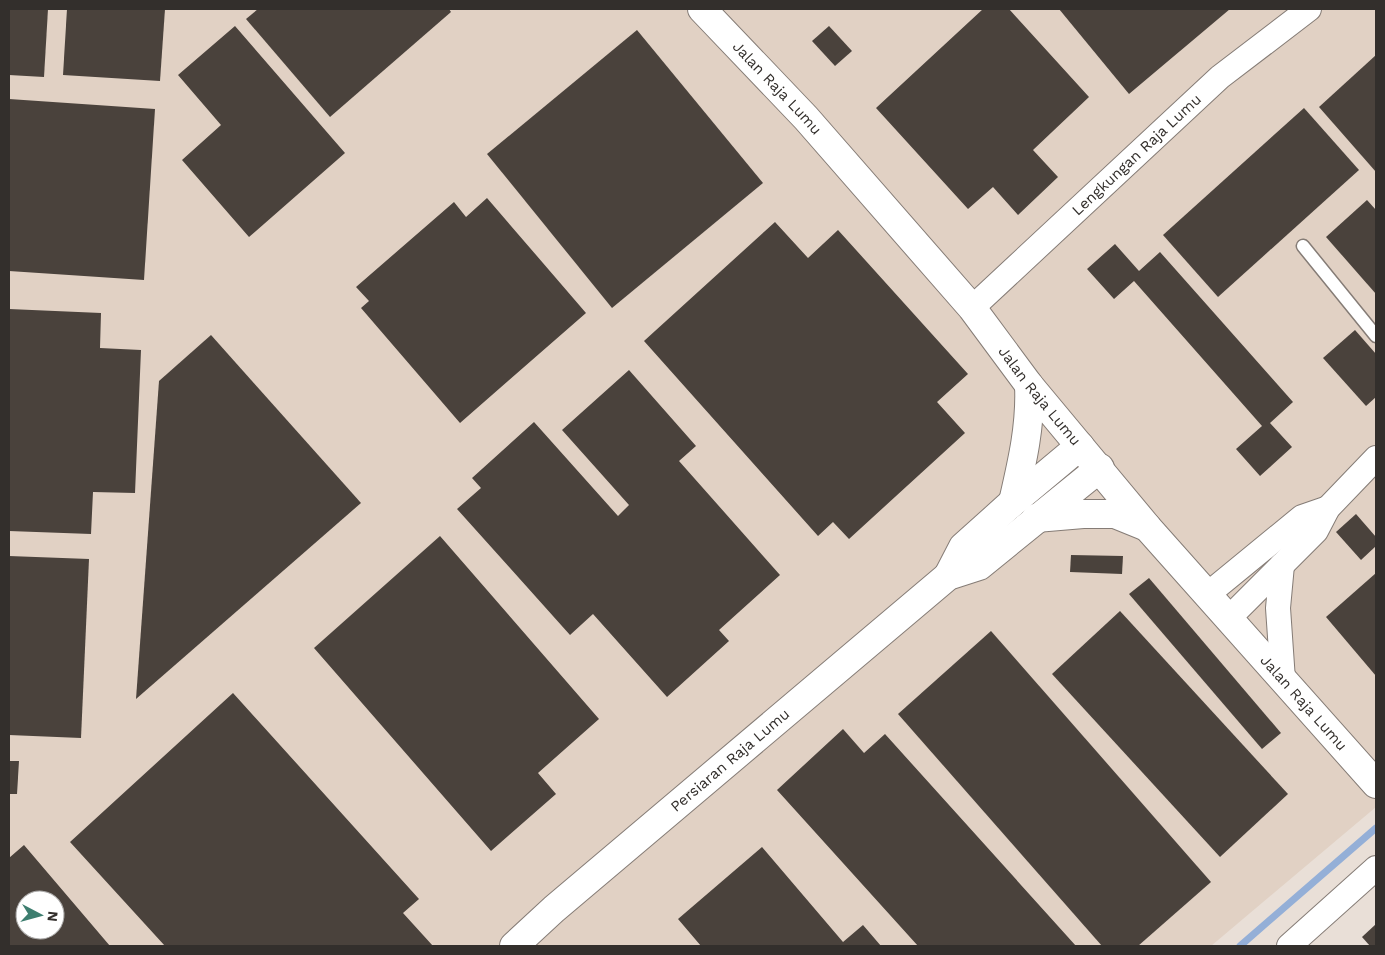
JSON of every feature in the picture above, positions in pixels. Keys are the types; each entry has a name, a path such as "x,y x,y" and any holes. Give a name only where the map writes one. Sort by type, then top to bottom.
{"street":[{"name":"Jalan Raja Lumu","path":"702,9 806,118 972,308 1029,385 1148,528 1376,784"},
{"name":"Lengkungan Raja Lumu","path":"972,308 1220,77 1309,9"},
{"path":"1013,502 1024,451 1030,410 1029,385"},
{"name":"Persiaran Raja Lumu","path":"514,946 554,909 948,576 964,547 1013,502 1080,446"},
{"path":"1228,618 1316,531 1328,508 1376,458"},
{"name":"Persiaran Raja Lumu","path":"948,576 979,566 1100,468"},
{"path":"1208,594 1302,517 1328,508"},
{"path":"1036,518 1082,514 1115,514 1148,528"},
{"path":"1282,565 1278,608 1283,680"},
{"path":"1289,946 1376,868"}],"lane":[{"path":"1303,246 1376,336"}],"shaded area":[{"path":"9,9 1376,9 1376,807 1211,946 9,946"}],"building":[{"path":"9,9 48,9 44,77 9,75"},
{"path":"67,9 165,9 160,81 63,75"},
{"path":"258,9 449,9 451,12 330,117 246,19"},
{"path":"983,9 1009,9 1089,97 1033,150 1058,177 1018,215 993,187 968,209 876,108"},
{"path":"1059,9 1230,9 1129,94"},
{"path":"235,26 345,153 249,237 182,160 221,125 178,75"},
{"path":"829,26 852,51 835,66 812,41"},
{"path":"637,30 763,183 612,308 487,154"},
{"path":"1376,55 1376,172 1319,107"},
{"path":"9,99 155,109 144,280 9,271"},
{"path":"1304,108 1359,170 1218,297 1163,235"},
{"path":"487,198 586,313 460,423 361,308 369,301 356,287 454,202 466,217"},
{"path":"1367,200 1376,210 1376,294 1326,237"},
{"path":"775,222 808,258 838,230 968,374 937,402 965,433 849,539 833,522 818,536 644,341"},
{"path":"1115,244 1139,271 1160,252 1293,402 1270,423 1292,447 1260,476 1236,449 1262,426 1134,281 1114,299 1087,269"},
{"path":"9,309 101,313 100,348 141,350 135,493 93,492 91,534 9,531"},
{"path":"1355,330 1376,354 1376,397 1366,406 1323,358"},
{"path":"211,335 361,503 136,699 159,381"},
{"path":"629,370 696,446 679,461 780,575 719,630 729,641 667,697 593,614 570,635 457,509 481,488 472,478 534,422 618,516 629,505 562,430"},
{"path":"1356,514 1376,537 1376,546 1361,560 1336,532"},
{"path":"440,536 599,719 538,773 556,794 491,851 314,648"},
{"path":"1071,555 1123,556 1122,574 1070,572"},
{"path":"9,556 89,559 81,738 9,735"},
{"path":"1376,573 1376,676 1326,617"},
{"path":"1149,578 1281,733 1262,749 1129,594"},
{"path":"1120,611 1288,794 1220,857 1052,674"},
{"path":"991,631 1211,882 1138,946 1102,946 898,714"},
{"path":"233,693 419,899 403,913 433,946 165,946 70,842"},
{"path":"843,729 864,753 885,734 1076,946 918,946 777,790"},
{"path":"9,761 19,761 17,794 9,794"},
{"path":"24,845 62,890 15,890 15,940 65,940 65,893 110,946 9,946 9,858"},
{"path":"762,847 843,942 863,925 881,946 701,946 678,919"},
{"path":"1376,924 1376,946 1370,946 1362,937"}],"waterway":[{"path":"1240,946 1376,828"}]}
